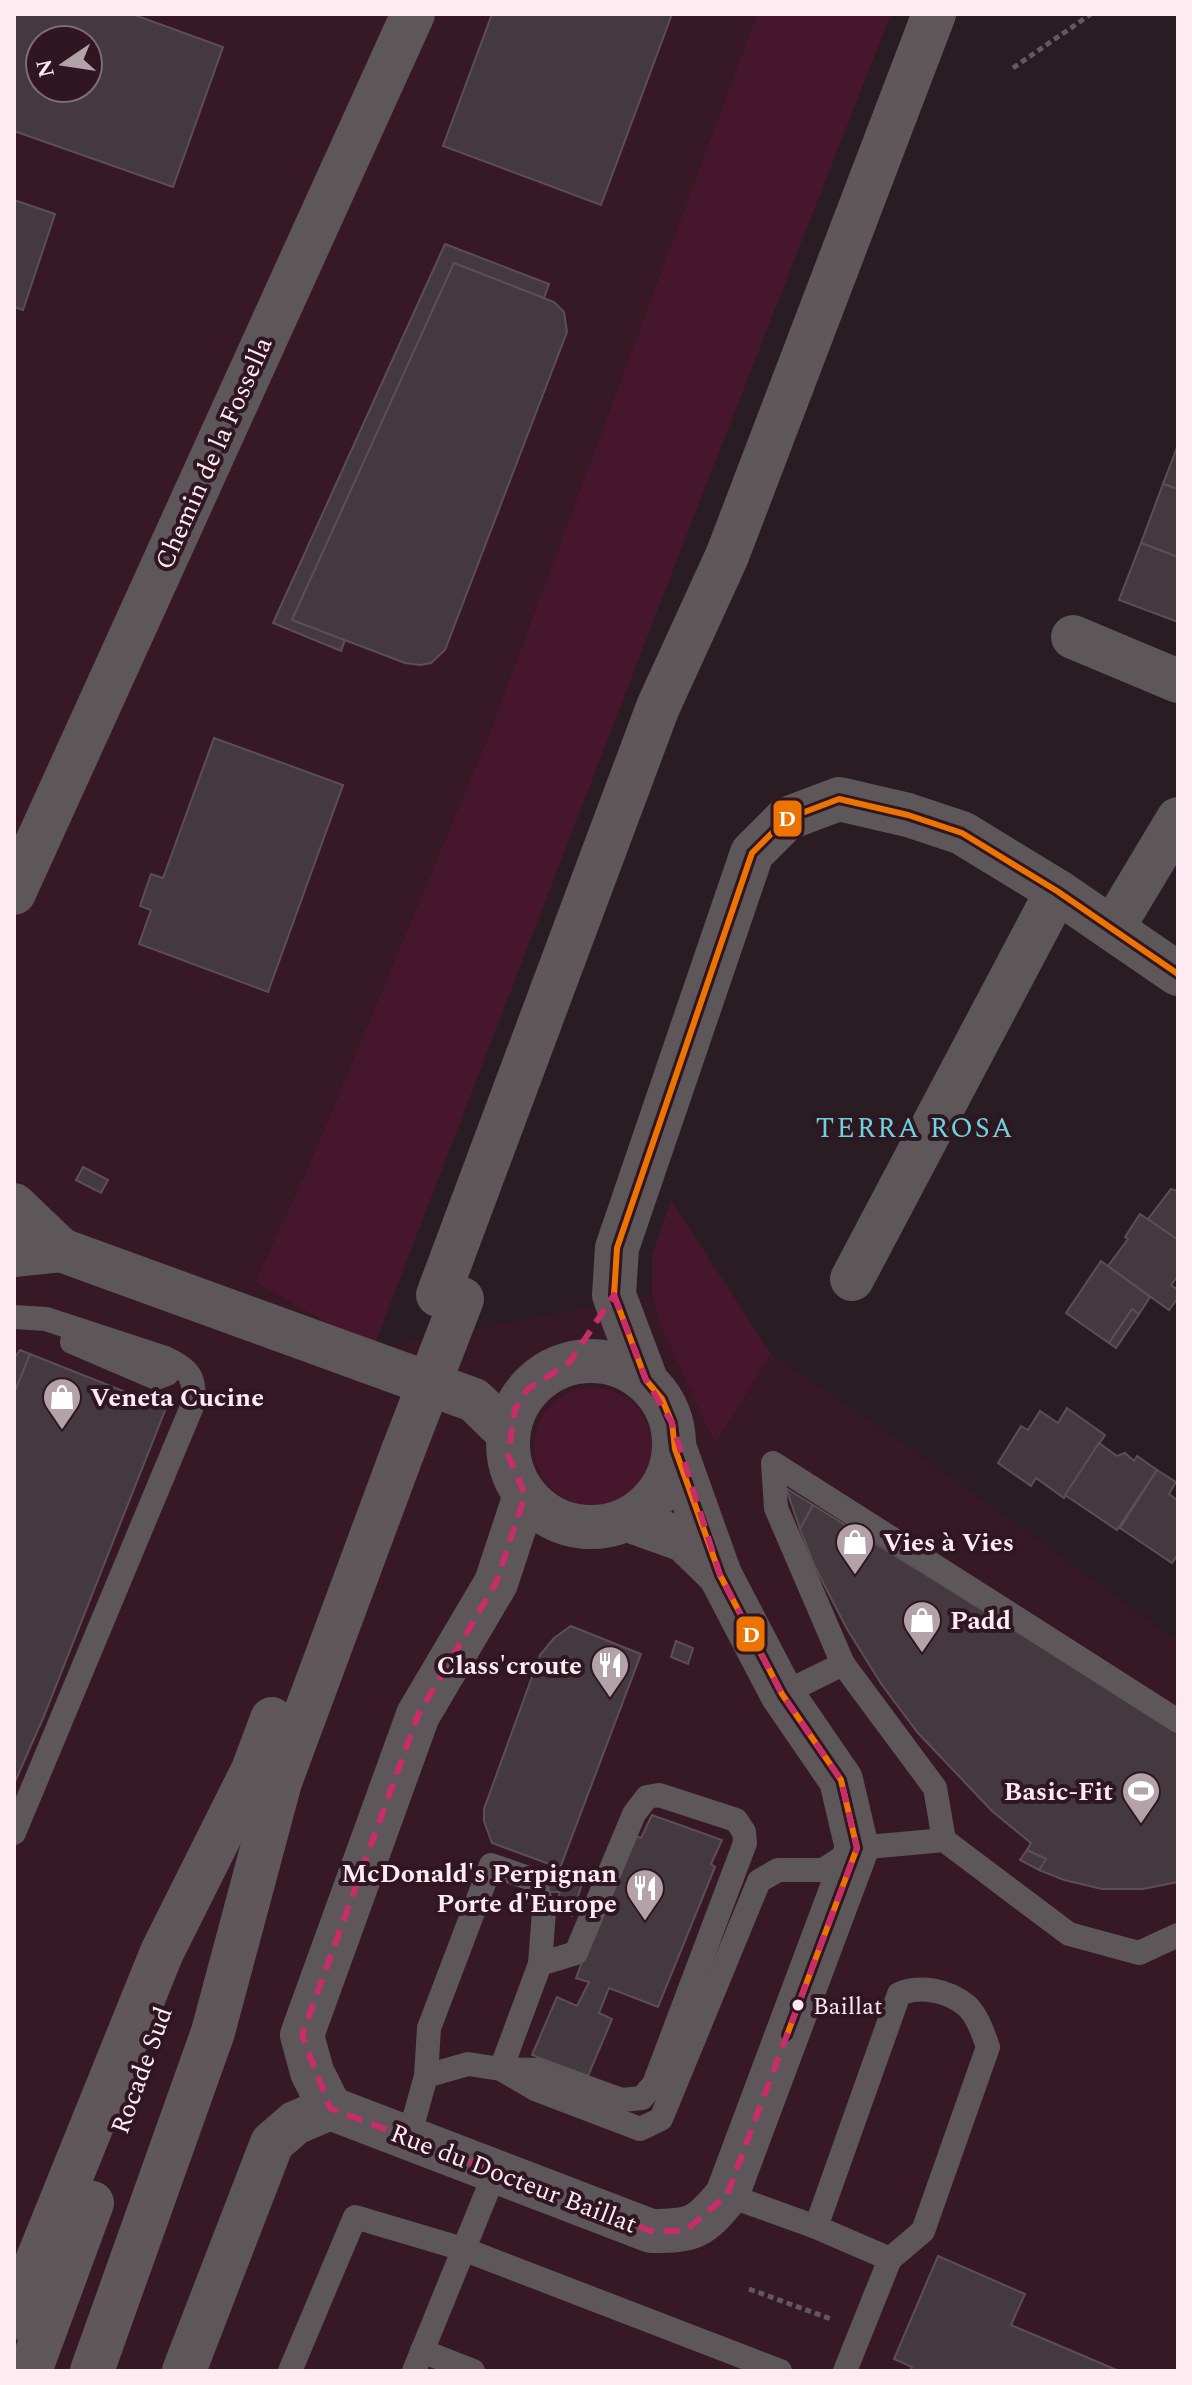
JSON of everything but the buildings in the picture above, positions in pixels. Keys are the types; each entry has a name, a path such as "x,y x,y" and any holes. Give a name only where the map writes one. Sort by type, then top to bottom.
{"main road":[{"path":"92,2371 213,2032 266,1776 450,1297 658,707 727,556 934,14"},
{"path":"14,2318 162,1952 266,1776"},
{"name":"Rocade Sud","path":"37,2371 266,1776"}],"street":[{"name":"Chemin de la Fossella","path":"19,869 413,14"},
{"path":"1073,637 1178,681"},
{"path":"857,1848 841,1780 782,1694 720,1575 675,1449 672,1423 662,1399 646,1380 614,1295 617,1248 752,853 786,819 839,799 908,815 962,833 1057,891 1178,974"},
{"path":"1112,929 1178,819"},
{"path":"852,1279 1057,891"},
{"path":"14,1205 61,1250 474,1400 508,1433"},
{"path":"14,1255 61,1250"},
{"path":"569,1363 614,1295"},
{"path":"646,1380 622,1366 596,1361 569,1363 547,1373 528,1389 515,1409 508,1433 508,1455 514,1476 525,1495 546,1515 573,1526 601,1527 628,1520 647,1507 671,1471 675,1449"},
{"path":"474,1400 528,1389"},
{"path":"184,2371 272,2143 295,2123 330,2108 312,2072 302,2035 418,1715 496,1583 525,1495"},
{"path":"628,1520 684,1540 720,1575"},
{"path":"496,1583 573,1526"},
{"name":"Rue du Docteur Baillat","path":"330,2108 651,2231 685,2231 709,2216 727,2195 857,1848"}],"lane":[{"path":"14,1318 156,1378 167,1374 170,1364 165,1358 184,1367 195,1385 193,1404 14,1833"},
{"path":"944,1840 935,1788 843,1664 776,1508 773,1463 1178,1721"},
{"path":"782,1694 843,1664"},
{"path":"426,2076 468,2064 538,2070 622,2100 642,2098 654,2084 745,1843 744,1832 736,1820 659,1795 647,1797 634,1814 576,1953 540,1964"},
{"path":"501,2069 535,2089 640,2129 661,2119 759,1881 778,1870 823,1870 857,1848 944,1840 1069,1934 1139,1953 1178,1935"},
{"path":"409,2137 426,2076 429,2028 491,1865 534,1880 544,1911 540,1964 501,2069"},
{"path":"816,2227 899,1994 915,1988 938,1992 966,2006 981,2027 988,2047 923,2231 890,2259 845,2371"},
{"path":"473,2371 418,2361 496,2170"},
{"path":"727,2195 816,2227 890,2259"},
{"path":"290,2371 355,2217 463,2249 780,2371"}],"path":[{"path":"1013,68 1091,14"},
{"path":"749,2289 862,2331"}],"highlighted area":[{"path":"614,1295 646,1380 672,1423 720,1575 782,1694 841,1780 857,1848 727,2195 685,2231 651,2231 330,2108 302,2035 418,1715 496,1583 525,1495 508,1455 515,1409 528,1389 569,1363"}],"shaded area":[{"path":"14,14 757,14 489,735 307,1170 255,1282 373,1349 652,1294 662,1329 715,1443 771,1354 932,1464 1178,1641 1178,2371 14,2371"},
{"path":"757,14 891,14 373,1349 255,1282 307,1170 489,735"},
{"path":"671,1200 771,1354 715,1444 662,1329 652,1294 652,1255"},
{"path":"593,1388 626,1398 642,1414 652,1447 642,1480 626,1496 593,1506 560,1496 544,1480 534,1447 544,1414 560,1398"}],"transit line":[{"name":"D","path":"787,2035 857,1848 841,1780 782,1694 720,1575 675,1449 672,1423 662,1399 646,1380 614,1295 617,1248 752,853 786,819 839,799 908,815 962,833 1057,891 1178,974"}],"place":[{"name":"Veneta Cucine","path":"62,1431"},
{"name":"Vies à Vies","path":"855,1576"},
{"name":"Padd","path":"922,1654"},
{"name":"Class'croute","path":"610,1699"},
{"name":"Basic-Fit","path":"1141,1825"},
{"name":"McDonald's Perpignan Porte d'Europe","path":"645,1922"},
{"name":"Baillat","path":"798,2005"}],"district":[{"name":"TERRA ROSA","path":"915,1127"}]}
